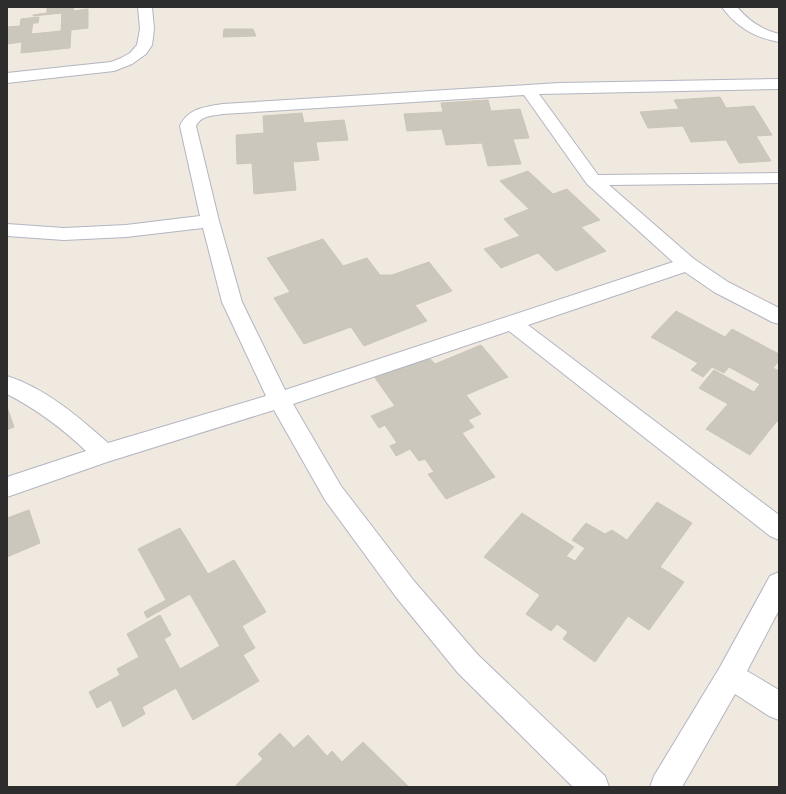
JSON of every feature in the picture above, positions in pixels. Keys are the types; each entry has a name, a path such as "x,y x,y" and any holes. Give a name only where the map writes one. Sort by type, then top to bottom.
{"street":[{"path":"7,78 114,66 128,60 144,47 148,35 145,7"},
{"path":"729,7 742,22 758,32 779,38"},
{"path":"594,787 468,664 405,589 333,493 279,400 232,302 210,222 188,126 190,119 197,114 223,109 528,90 778,87"},
{"path":"528,90 593,180 687,264 721,287 779,317"},
{"path":"593,180 779,178"},
{"path":"7,230 64,234 210,222"},
{"path":"7,487 104,454 279,400 687,264"},
{"path":"512,323 779,529"},
{"path":"7,384 32,397 72,424 104,454"},
{"path":"664,787 730,676 779,584"},
{"path":"730,676 779,706"}],"building":[{"path":"47,7 74,7 73,11 88,9 88,28 71,30 70,48 21,53 22,42 7,44 7,27 20,26 21,19 39,17 38,23 33,23 31,34 61,31 62,13 33,16 47,13"},
{"path":"224,29 253,29 256,36 223,37"},
{"path":"720,97 726,108 754,106 772,135 756,136 771,161 739,163 726,140 691,142 683,126 648,128 640,112 679,109 674,100"},
{"path":"488,100 491,111 520,109 529,138 513,139 521,164 488,166 482,143 446,145 442,129 407,131 404,114 443,112 441,103"},
{"path":"302,113 304,123 344,120 348,140 316,142 319,160 293,162 296,190 254,194 252,163 237,164 236,135 264,133 263,116"},
{"path":"528,171 553,194 567,189 600,220 581,227 606,251 556,271 538,253 501,268 484,249 520,236 504,219 529,209 500,181"},
{"path":"323,239 343,266 367,258 380,275 392,275 429,262 452,291 415,305 427,321 364,346 351,327 304,344 274,298 290,292 267,258"},
{"path":"676,311 725,337 732,329 779,354 779,361 773,368 779,371 779,422 777,421 750,455 706,429 728,404 699,388 714,370 754,392 760,384 729,367 724,373 712,367 703,377 691,370 698,363 651,337"},
{"path":"481,345 508,377 466,395 481,414 468,420 474,427 462,433 495,477 446,499 428,474 434,472 425,459 419,461 410,449 396,456 390,446 397,443 385,425 379,428 371,416 395,406 373,375 425,353 435,364"},
{"path":"7,407 14,427 7,430"},
{"path":"657,502 692,523 660,567 684,582 649,630 628,616 595,662 563,639 568,632 557,624 551,631 526,614 540,595 484,557 522,513 574,547 566,556 575,561 585,548 572,540 586,523 605,534 612,530 627,540"},
{"path":"29,510 40,543 7,557 7,518"},
{"path":"180,528 208,574 234,560 266,612 242,626 255,648 243,655 259,681 193,720 176,688 142,707 145,714 123,727 111,700 97,708 89,692 120,675 117,669 139,657 127,634 160,615 171,635 164,639 180,669 220,646 190,594 147,618 144,612 166,600 138,549"},
{"path":"280,733 294,748 308,735 327,756 332,751 342,762 363,742 409,787 239,787 236,785 263,759 258,754"}]}
